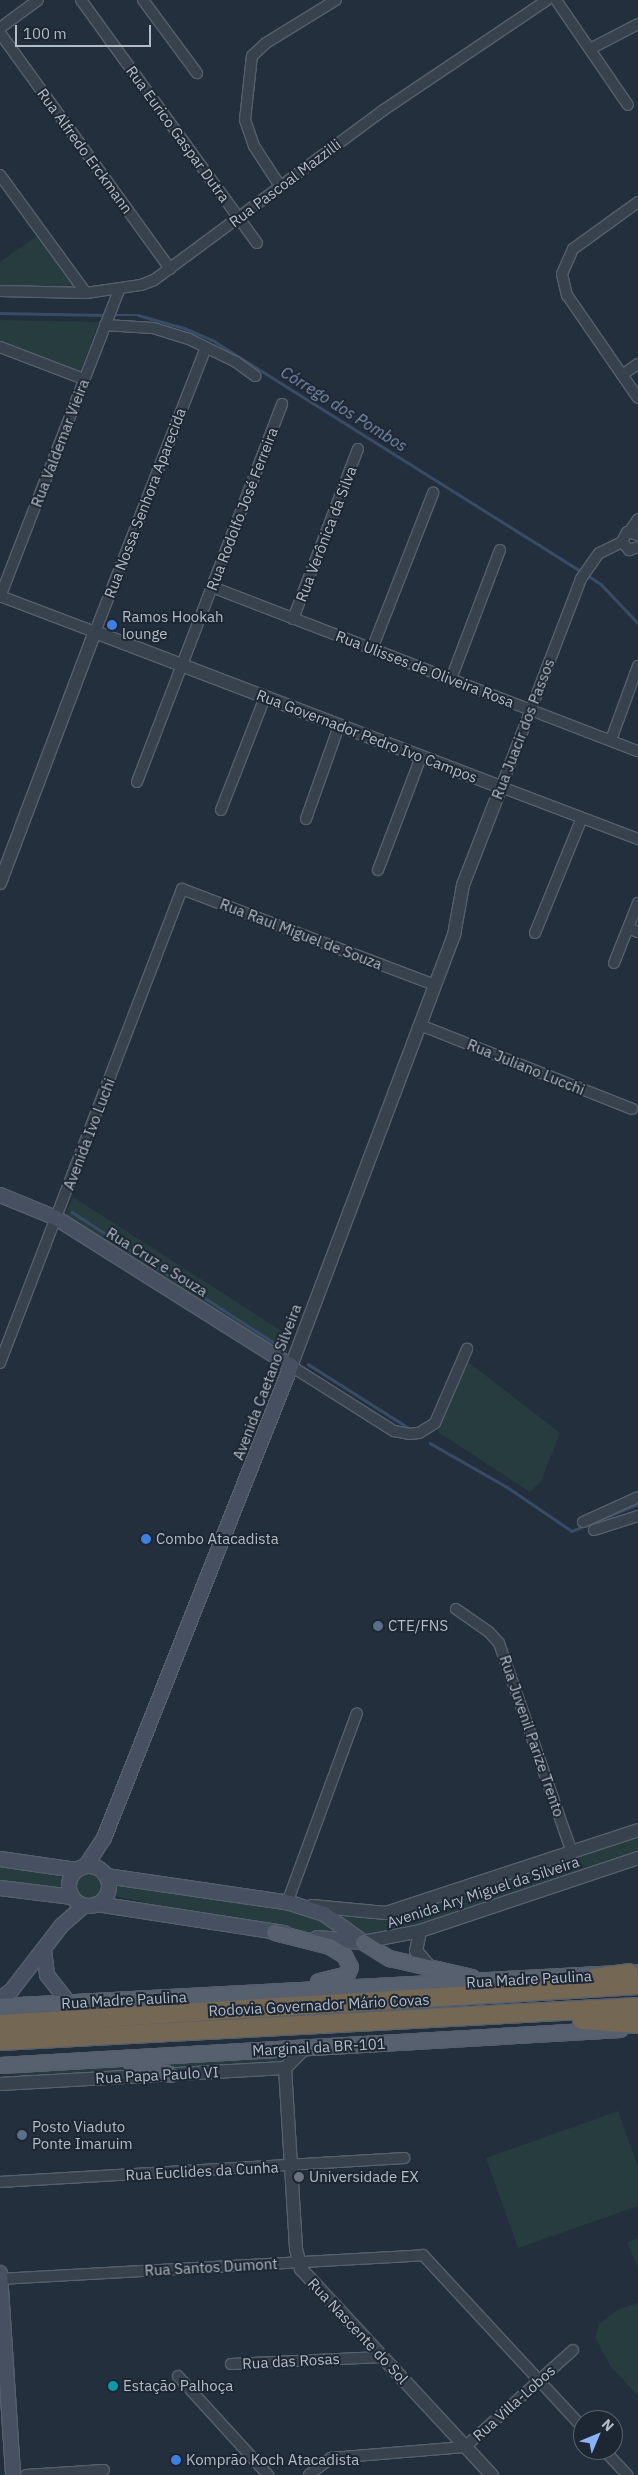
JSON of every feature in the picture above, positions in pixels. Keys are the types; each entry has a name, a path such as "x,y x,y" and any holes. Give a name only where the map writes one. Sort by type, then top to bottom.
{"highway":[{"name":"Rodovia Governador Mário Covas","path":"3,2022 635,1977"},
{"name":"Rodovia Governador Mário Covas","path":"3,2022 524,2015 638,2007"},
{"path":"524,2015 638,2026"}],"main road":[{"name":"Rua Cruz e Souza","path":"0,1195 56,1218 291,1366"},
{"name":"Avenida Caetano Silveira","path":"104,1838 104,1873 107,1895 82,1902 68,1886 104,1838 291,1366"},
{"name":"Avenida Ary Miguel da Silveira","path":"0,1859 81,1868 288,1903"},
{"name":"Avenida Ary Miguel da Silveira","path":"0,1888 274,1932 363,1942"},
{"path":"18,2064 5,2056 3,2022 11,1991 82,1902"},
{"path":"288,1903 324,1914 389,1958 500,1988"},
{"path":"258,1993 268,1988 336,1980 347,1974 350,1967 348,1961 335,1949 274,1932"},
{"path":"44,1950 46,1975 69,2003"},
{"name":"Rua Madre Paulina","path":"3,2022 69,2003 258,1993 500,1988"},
{"name":"Marginal da BR-101","path":"0,2065 305,2048 638,2026"},
{"path":"119,2059 170,2074"},
{"path":"0,2273 13,2475"}],"street":[{"path":"0,28 38,0"},
{"name":"Rua Eurico Gaspar Dutra","path":"81,0 257,243"},
{"path":"143,0 197,73"},
{"path":"280,186 254,146 245,120 252,56 266,43 336,0"},
{"name":"Rua Pascoal Mazzilli","path":"0,291 86,293 119,290 141,285 170,269 389,106 547,0"},
{"path":"556,0 628,105"},
{"path":"590,49 638,24"},
{"name":"Rua Alfredo Erckmann","path":"0,33 170,269"},
{"path":"0,176 86,293"},
{"path":"638,202 580,243 563,266 563,282 567,295 638,398"},
{"name":"Rua Valdemar Vieira","path":"0,596 119,290"},
{"path":"105,323 153,328 197,342 236,362 255,376"},
{"path":"0,347 84,378"},
{"name":"Rua Nossa Senhora Aparecida","path":"0,883 95,632 206,348"},
{"path":"622,375 638,364"},
{"name":"Rua Rodolfo José Ferreira","path":"137,782 282,404"},
{"name":"Rua Verônica da Silva","path":"293,619 358,449"},
{"path":"372,649 433,493"},
{"path":"638,519 634,533 624,535 622,542 629,550 638,547"},
{"name":"Rua Juacir dos Passos","path":"454,935 463,885 581,579 591,564 608,547 622,542"},
{"path":"451,679 500,550"},
{"name":"Rua Ulisses de Oliveira Rosa","path":"212,587 638,751"},
{"path":"0,596 95,632"},
{"name":"Rua Governador Pedro Ivo Campos","path":"95,632 638,840"},
{"path":"611,740 638,666"},
{"path":"221,810 265,697"},
{"path":"306,819 339,726"},
{"path":"378,870 421,757"},
{"path":"535,933 582,818"},
{"name":"Rua Raul Miguel de Souza","path":"177,904 182,890 435,985"},
{"path":"614,963 638,903"},
{"name":"Avenida Ivo Luchi","path":"0,1363 177,904"},
{"path":"628,928 638,932"},
{"name":"Avenida Caetano Silveira","path":"291,1366 454,935"},
{"name":"Rua Juliano Lucchi","path":"420,1025 632,1109"},
{"path":"291,1366 394,1431 409,1434 419,1433 435,1423 467,1349"},
{"path":"583,1522 638,1497"},
{"path":"594,1530 638,1516"},
{"name":"Rua Juvenil Parize Trento","path":"456,1608 496,1636 572,1853"},
{"path":"288,1903 357,1713"},
{"name":"Avenida Ary Miguel da Silveira","path":"288,1903 386,1913 638,1830"},
{"name":"Avenida Ary Miguel da Silveira","path":"363,1942 420,1931 638,1858"},
{"path":"420,1931 416,1951 432,1969"},
{"path":"285,2068 305,2048"},
{"name":"Rua Papa Paulo VI","path":"0,2084 285,2068"},
{"name":"Rua Nascente do Sol","path":"285,2068 290,2165 299,2262 308,2278 492,2475"},
{"name":"Rua Euclides da Cunha","path":"0,2182 404,2158"},
{"name":"Rua Santos Dumont","path":"0,2279 422,2255 539,2381"},
{"name":"Rua Villa-Lobos","path":"308,2475 331,2458 465,2447 573,2350"},
{"name":"Rua das Rosas","path":"231,2364 382,2356"},
{"path":"178,2376 268,2475"},
{"path":"539,2381 573,2417"},
{"path":"613,2460 627,2475"},
{"path":"26,2475 104,2470"}],"green space":[{"path":"37,236 75,288 0,285 0,262"},
{"path":"0,320 99,322 80,372 0,341"},
{"path":"73,1197 288,1335 281,1353 63,1220"},
{"path":"467,1361 560,1433 541,1481 530,1492 438,1432"},
{"path":"638,1836 638,1855 433,1925 365,1940 336,1915 379,1920 394,1918"},
{"path":"0,1866 63,1877 62,1889 0,1881"},
{"path":"89,1871 95,1872 103,1880 103,1892 95,1900 89,1901 83,1900 75,1892 74,1886 75,1880 83,1872"},
{"path":"117,1884 313,1913 345,1930 336,1938 245,1923 114,1896"},
{"path":"294,2055 282,2066 174,2070 143,2060"},
{"path":"119,2065 143,2074 13,2077 16,2072"},
{"path":"618,2111 638,2167 638,2206 518,2248 486,2158"},
{"path":"638,2238 638,2267 627,2243"},
{"path":"638,2303 638,2396 611,2367 595,2337 599,2324 617,2310"}],"waterway":[{"name":"Córrego dos Pombos","path":"0,313 106,315"},
{"name":"Córrego dos Pombos","path":"111,315 138,315 184,328 214,341 582,572"},
{"name":"Córrego dos Pombos","path":"587,575 601,584 638,623"},
{"path":"72,1212 285,1350"},
{"path":"308,1364 409,1428"},
{"path":"430,1443 507,1487 572,1531 638,1504"}],"place":[{"name":"Ramos Hookah lounge","path":"112,625"},
{"name":"Combo Atacadista","path":"146,1539"},
{"name":"CTE/FNS","path":"378,1626"},
{"name":"Posto Viaduto Ponte Imaruim","path":"22,2135"},
{"name":"Universidade EX","path":"299,2177"},
{"name":"Estação Palhoça","path":"113,2386"},
{"name":"Komprão Koch Atacadista","path":"176,2460"}]}
